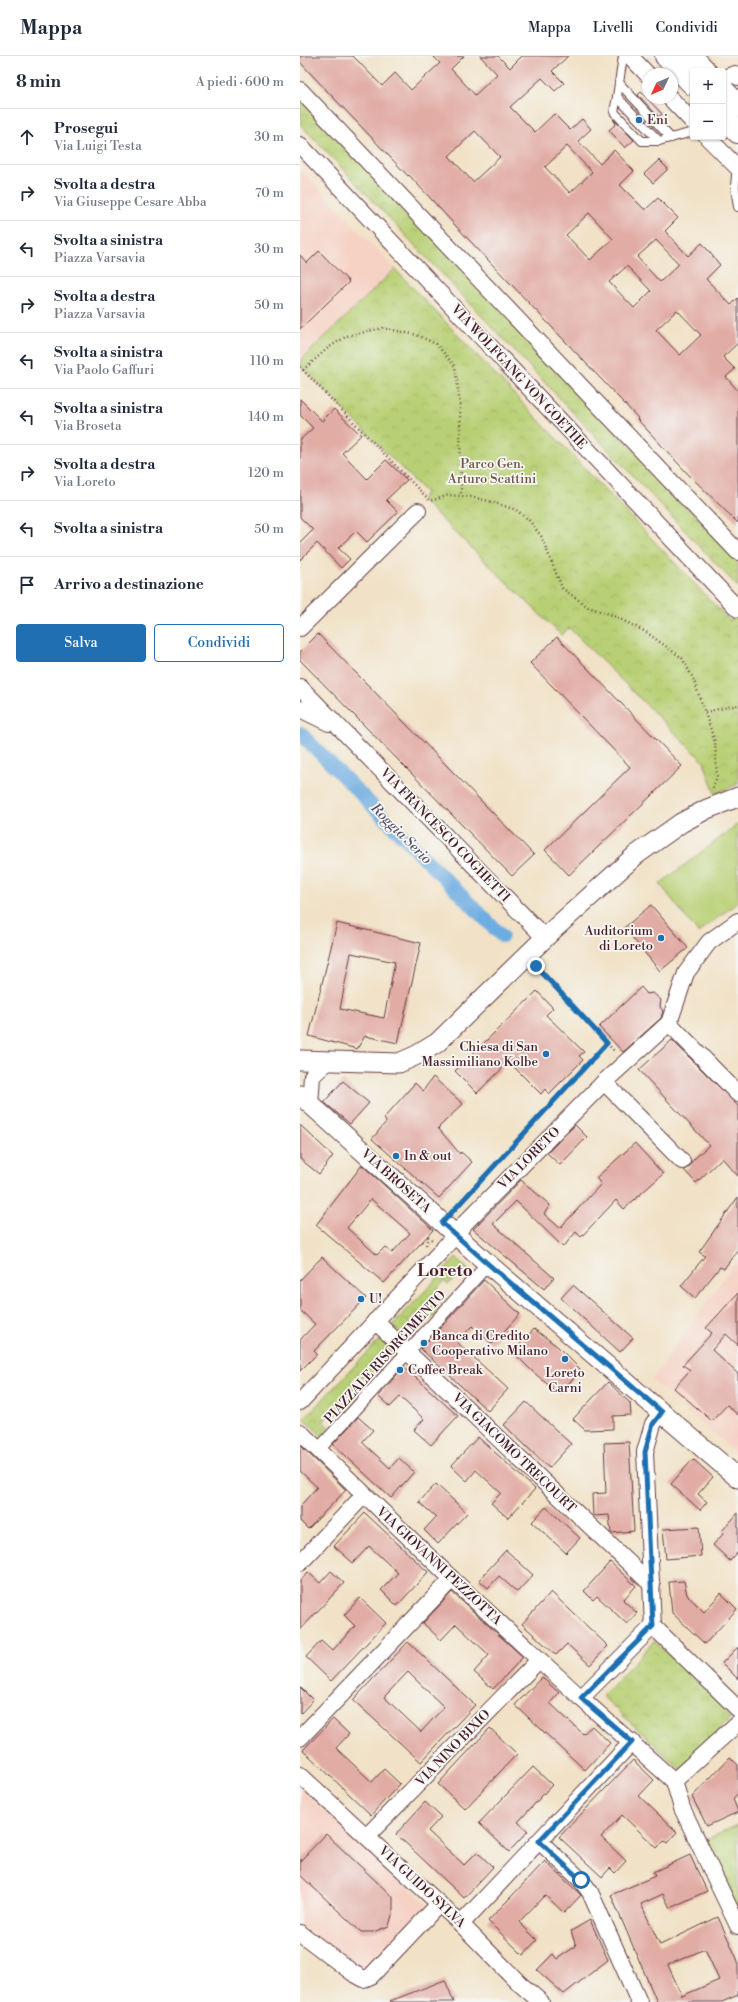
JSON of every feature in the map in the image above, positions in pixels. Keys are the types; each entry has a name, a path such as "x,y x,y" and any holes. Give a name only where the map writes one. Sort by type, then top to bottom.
{"main road":[{"path":"666,56 690,81"},
{"path":"690,56 702,68"},
{"path":"731,79 738,106"},
{"path":"726,119 738,132"}],"street":[{"path":"630,56 642,69"},
{"path":"638,56 644,68"},
{"path":"300,90 738,552"},
{"path":"676,104 690,119"},
{"path":"710,140 737,172"},
{"name":"VIA WOLFGANG VON GOETHE","path":"300,145 738,609"},
{"path":"300,628 418,511"},
{"name":"VIA FRANCESCO COGHETTI","path":"300,687 545,938"},
{"name":"VIA FRANCESCO COGHETTI","path":"300,709 314,714 344,731"},
{"path":"300,1060 399,1063 417,1055 437,1043 545,938 636,855 662,836 707,810 738,797"},
{"name":"VIA LORETO","path":"449,1229 668,1023 686,973 709,942 738,921"},
{"path":"668,1023 738,1094"},
{"name":"VIA BROSETA","path":"331,1062 325,1064 312,1076 310,1092 305,1099 487,1263 738,1478"},
{"path":"604,1082 682,1161"},
{"path":"300,1402 375,1321 449,1229"},
{"name":"PIAZZALE RISORGIMENTO","path":"318,1450 479,1274 487,1263"},
{"name":"VIA GIACOMO TRECOURT","path":"375,1321 652,1585"},
{"path":"662,1412 653,1424 645,1452 653,1626 738,1709"},
{"name":"VIA GIOVANNI PEZZOTTA","path":"300,1432 452,1579 539,1660 674,1781"},
{"path":"303,1554 364,1495"},
{"path":"300,1738 452,1579"},
{"path":"581,1698 653,1626"},
{"name":"VIA NINO BIXIO","path":"367,1836 539,1660"},
{"path":"738,1723 674,1781 682,1808 738,1926"},
{"path":"461,1924 632,1742"},
{"name":"VIA GUIDO SYLVA","path":"300,1775 461,1924 520,1984 541,2002"},
{"path":"539,1841 581,1880 590,1892 639,2002"},
{"path":"300,1932 353,1973 364,1979 371,1976 439,1904"}],"lane":[{"path":"623,56 614,112 642,141 659,140 690,133"},
{"path":"619,83 670,138"},
{"path":"617,97 659,140"},
{"path":"737,172 735,187 738,207"}],"path":[{"path":"303,370 328,348 347,336 382,328 417,336 436,344 455,366 460,405 460,496"},
{"path":"300,367 430,501 449,495 460,496 493,502 516,510 528,519 540,536 562,588 588,607 612,615 646,632 682,658 693,678 715,742 717,777 707,810"},
{"path":"705,712 738,705"},
{"path":"536,966 625,1063"},
{"name":"VIA LORETO","path":"449,1229 607,1043"}],"shaded area":[{"path":"300,169 395,269 300,361"},
{"path":"738,1258 738,1455 652,1380"},
{"path":"300,1789 428,1905 364,1972 300,1924"}],"green space":[{"path":"300,98 738,560 738,587 300,124"},
{"name":"Parco Gen. Arturo Scattini","path":"395,269 730,621 735,617 738,618 738,784 715,794 704,762 569,628 561,635 421,499 426,493 300,365 300,361"},
{"path":"738,824 738,902 698,933 660,884"},
{"path":"456,1258 473,1274 467,1280 460,1273 448,1285 444,1281 429,1298 441,1310 433,1318 430,1316 425,1321 416,1313 408,1322 415,1328 405,1339 392,1326"},
{"path":"383,1336 401,1353 395,1360 387,1352 382,1357 379,1354 369,1365 378,1373 368,1383 358,1373 351,1380 359,1389 353,1395 360,1401 349,1413 346,1410 340,1416 334,1411 323,1421 330,1428 322,1436 304,1419"},
{"path":"654,1641 733,1715 681,1770 602,1696"},
{"path":"738,1825 738,1910 705,1840"}],"building":[{"path":"300,56 353,56 382,86 395,73 411,90 440,63 433,56 464,56 451,69 475,95 497,74 480,56 498,56 510,68 522,56 568,56 552,71 564,83 555,91 542,78 510,107 535,132 554,114 570,130 582,119 591,129 578,141 600,164 614,150 634,171 620,185 645,210 658,198 678,218 665,231 688,256 702,243 720,265 706,279 731,305 738,298 738,343 723,357 735,369 726,377 738,391 738,523 688,474 637,419 638,418 409,175 408,176 300,62","holes":["475,131 500,157 473,182 449,156","567,146 592,172 570,193 545,167","589,213 613,239 590,260 566,235","656,240 679,264 660,282 637,257","627,266 651,291 634,308 609,282","677,310 701,335 680,355 656,330"]},
{"path":"641,92 642,99 638,95"},
{"path":"647,104 652,104 662,114 659,117"},
{"path":"613,119 634,140 625,148 609,130 616,124"},
{"path":"659,160 668,169 653,183 644,174"},
{"path":"319,251 349,282 300,329 300,255 307,263"},
{"path":"300,399 322,421 334,409 361,435 342,453 367,479 386,460 407,480 386,500 398,512 367,542 356,531 338,548 350,559 341,568 317,543 300,560 300,543 313,530 300,517 300,440 313,428 300,415"},
{"path":"318,634 534,855 512,876 300,660 300,652"},
{"path":"557,637 682,766 569,875 545,850 630,767 530,663"},
{"path":"651,905 688,948 660,971 624,928"},
{"path":"337,923 421,943 398,1043 365,1036 357,1049 309,1036","holes":["351,953 395,962 384,1018 340,1009"]},
{"path":"641,987 647,994 653,993 661,1000 660,1007 663,1011 661,1018 623,1052 599,1027"},
{"path":"537,991 553,1008 546,1015 584,1052 579,1056 583,1060 549,1094 545,1089 541,1094 509,1062 477,1093 455,1071"},
{"path":"672,1040 738,1106 738,1176 722,1158 696,1183 684,1170 689,1167 691,1162 709,1145 639,1070"},
{"path":"433,1077 463,1104 438,1128 460,1154 461,1152 472,1162 439,1198 372,1139 386,1122 384,1118 415,1083 423,1091"},
{"path":"343,1081 369,1103 350,1124 324,1102"},
{"path":"300,1125 333,1156 319,1174 300,1159"},
{"path":"575,1125 587,1137 560,1165 547,1153"},
{"path":"635,1143 663,1174 624,1209 616,1200 581,1237 576,1232 563,1247 516,1201 493,1224 554,1278 544,1289 473,1229 521,1180 550,1205 544,1214 560,1228 601,1184 596,1178"},
{"path":"362,1165 433,1230 384,1283 316,1225","holes":["371,1199 410,1233 392,1253 385,1247 377,1255 347,1228"]},
{"path":"738,1197 738,1249 724,1269 720,1267 695,1298 681,1286 705,1256 699,1252"},
{"path":"322,1257 366,1298 314,1351 317,1354 300,1371 300,1340 315,1324 300,1310 300,1280"},
{"path":"484,1280 520,1314 492,1344 472,1326 457,1342 508,1389 488,1411 421,1349"},
{"path":"573,1285 633,1338 620,1352 561,1298"},
{"path":"738,1293 738,1345 726,1334 712,1350 738,1374 738,1415 727,1405 712,1421 674,1388 690,1370 683,1365 712,1333 706,1328"},
{"path":"534,1329 557,1346 581,1370 560,1393 555,1389 554,1390 531,1370 513,1352"},
{"path":"404,1367 458,1416 431,1445 414,1430 424,1419 400,1397 390,1407 378,1396"},
{"path":"608,1382 630,1403 631,1415 613,1416 613,1429 585,1430 573,1419"},
{"path":"526,1402 571,1444 549,1468 504,1425"},
{"path":"358,1417 373,1430 362,1442 390,1468 399,1458 414,1472 391,1498 333,1444"},
{"path":"478,1437 535,1489 508,1518 491,1503 501,1493 476,1470 467,1481 451,1466"},
{"path":"629,1442 634,1531 611,1533 609,1515 593,1516 592,1494 606,1493 604,1443"},
{"path":"300,1445 346,1490 308,1529 300,1521 300,1506 317,1487 300,1471"},
{"path":"693,1459 713,1477 698,1494 707,1502 700,1510 671,1484"},
{"path":"436,1484 467,1513 438,1544 424,1530 436,1517 419,1502"},
{"path":"546,1507 580,1538 566,1553 532,1522"},
{"path":"365,1513 428,1572 397,1606 381,1590 398,1573 369,1546 353,1563 334,1546"},
{"path":"738,1513 738,1552 730,1561 713,1545 724,1533 722,1531"},
{"path":"699,1527 701,1556 666,1559 663,1529"},
{"path":"506,1550 533,1575 517,1592 499,1576 488,1588 479,1580"},
{"path":"610,1562 636,1586 623,1600 637,1613 627,1624 597,1596 593,1600 584,1591"},
{"path":"331,1571 344,1583 300,1630 300,1581 308,1572 320,1583"},
{"path":"684,1581 687,1595 704,1612 721,1593 737,1609 705,1644 672,1613 669,1582"},
{"path":"452,1592 523,1657 493,1689 474,1672 489,1655 456,1624 441,1640 423,1623"},
{"path":"551,1592 608,1646 590,1665 567,1644 556,1655 522,1624"},
{"path":"360,1598 386,1623 331,1681 306,1657 321,1641 332,1651 355,1626 344,1615"},
{"path":"408,1642 475,1705 421,1762 353,1700","holes":["408,1672 444,1707 421,1732 384,1697"]},
{"path":"738,1647 738,1679 722,1663"},
{"path":"542,1677 559,1693 550,1703 583,1734 592,1726 610,1743 585,1770 515,1705"},
{"path":"300,1687 313,1700 300,1714"},
{"path":"333,1719 349,1734 336,1748 372,1782 384,1769 400,1784 371,1815 303,1750"},
{"path":"490,1728 517,1754 465,1809 438,1784"},
{"path":"730,1757 738,1765 738,1793 733,1799 738,1812 707,1826 692,1797"},
{"path":"633,1760 654,1780 639,1796 677,1832 667,1843 664,1841 657,1848 622,1815 601,1837 626,1861 615,1873 610,1868 602,1877 559,1837"},
{"path":"533,1767 552,1785 518,1822 528,1831 509,1852 479,1823"},
{"path":"425,1802 441,1817 428,1831 464,1865 477,1852 493,1867 464,1898 396,1834"},
{"path":"326,1834 393,1897 393,1912 389,1926 373,1932 361,1932 300,1875 300,1861"},
{"path":"690,1855 707,1891 670,1908 663,1894 641,1904 660,1945 718,1917 738,1961 738,1995 722,2002 657,2002 611,1895 655,1876 653,1872","holes":["705,1949 719,1980 682,1996 668,1965"]},
{"path":"545,1861 581,1895 564,1913 545,1895 519,1922 537,1940 523,1955 488,1921"},
{"path":"590,1920 608,1960 564,1994 537,1970 553,1954 557,1959 576,1946 571,1931"},
{"path":"445,1980 454,2002 390,2001"}],"waterway":[{"name":"Roggia Serio","path":"300,733 502,936"}],"place":[{"name":"Eni","path":"639,120"},
{"name":"Auditorium di Loreto","path":"661,938"},
{"name":"Chiesa di San Massimiliano Kolbe","path":"546,1054"},
{"name":"In & out","path":"396,1156"},
{"name":"U!","path":"361,1299"},
{"name":"Banca di Credito Cooperativo Milano","path":"424,1343"},
{"name":"Loreto Carni","path":"565,1359"},
{"name":"Coffee Break","path":"400,1370"}],"district":[{"name":"Loreto","path":"445,1271"}],"route":[{"path":"536,966 607,1043 442,1223 662,1412 653,1424 645,1452 653,1626 581,1698 632,1742 539,1841 581,1880"}]}
